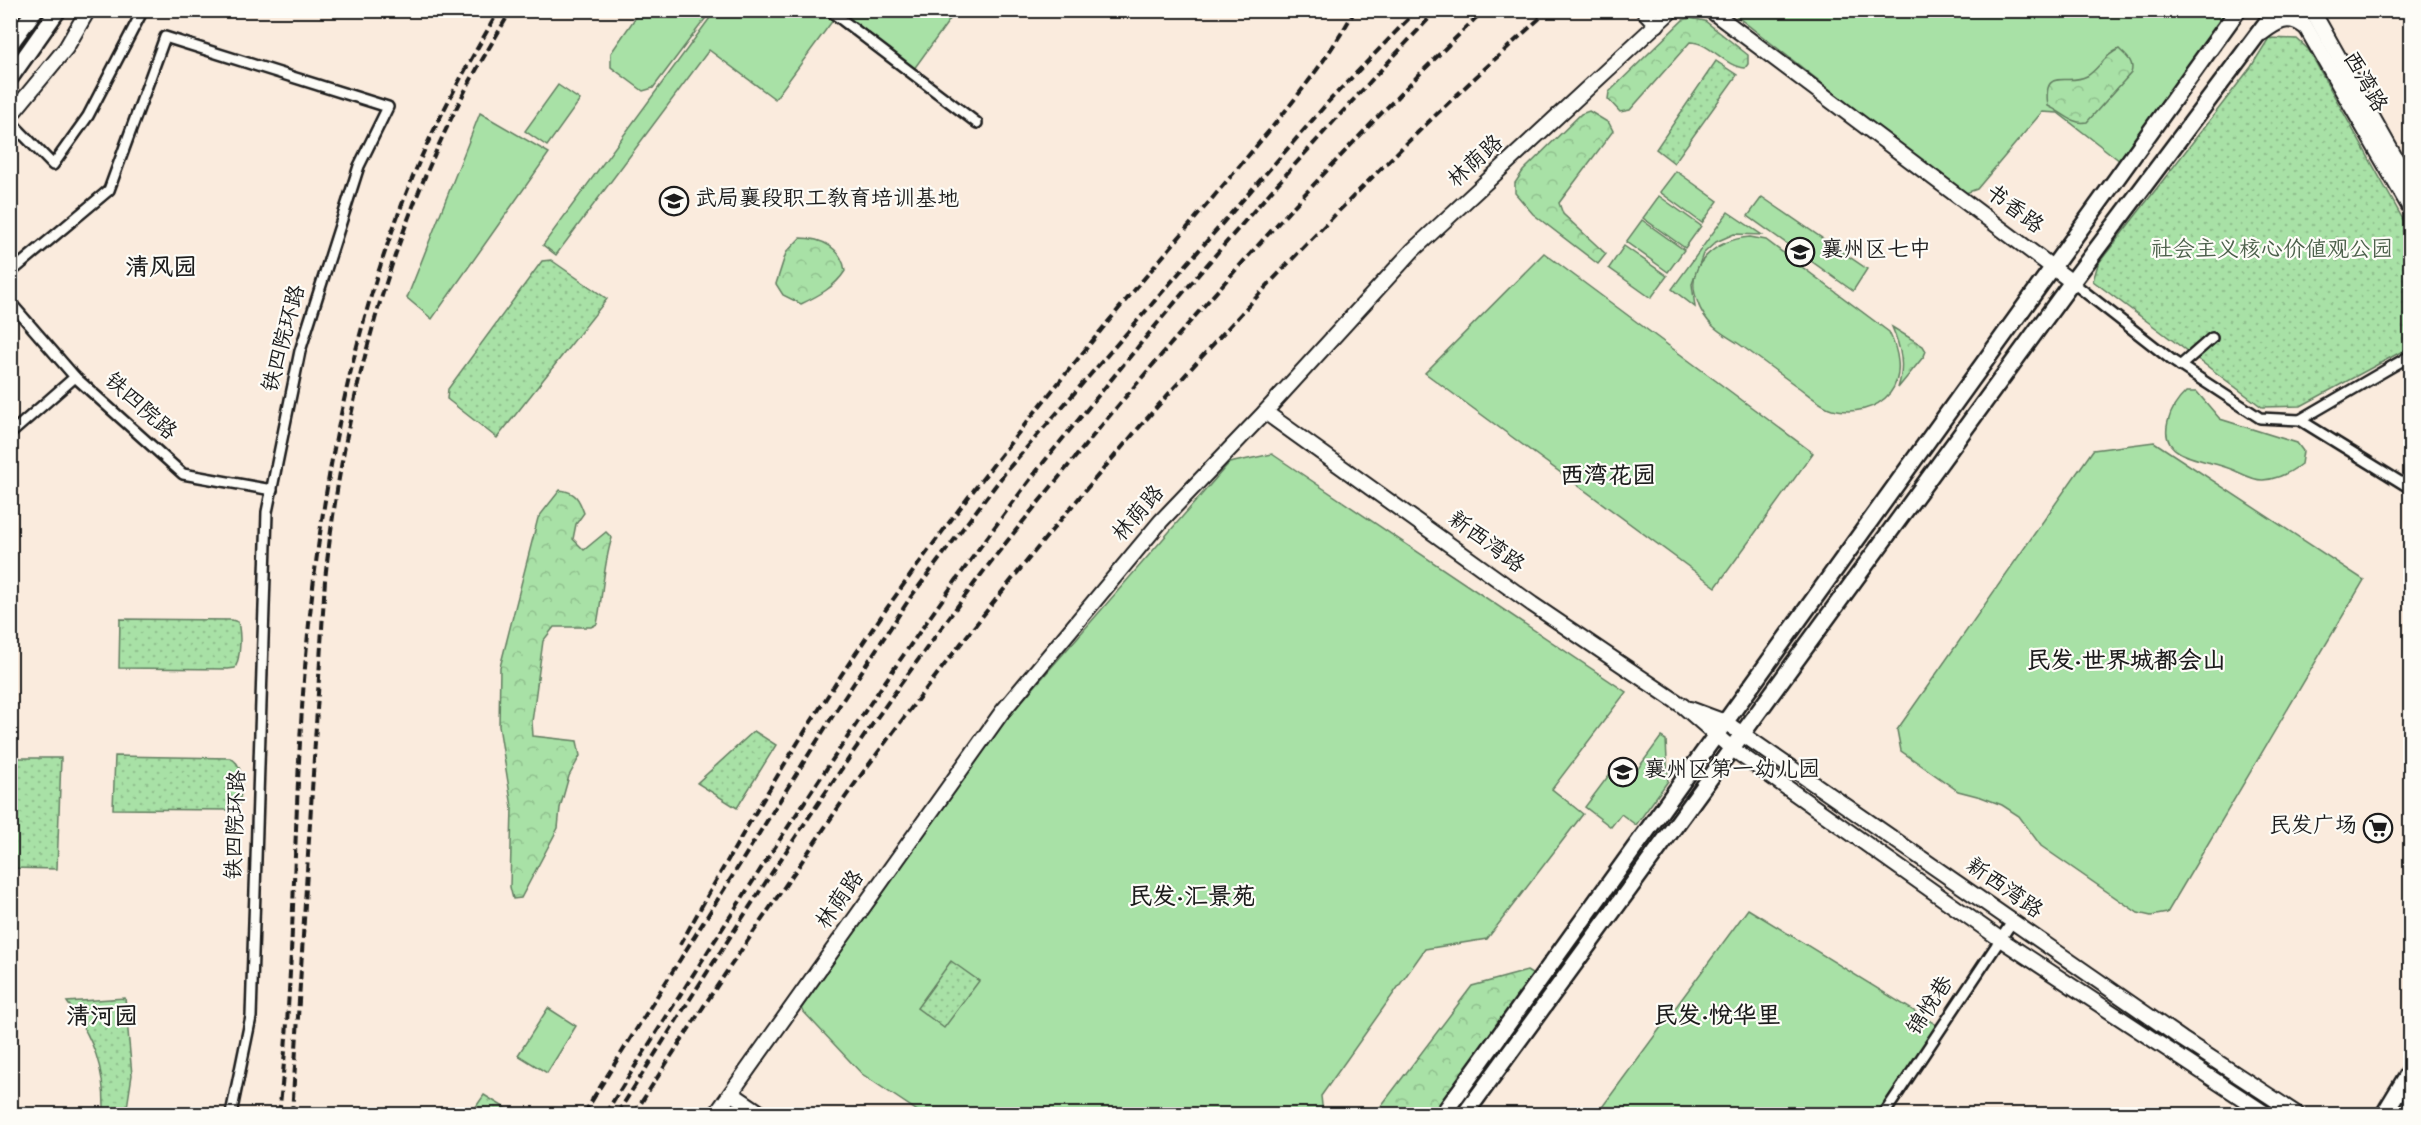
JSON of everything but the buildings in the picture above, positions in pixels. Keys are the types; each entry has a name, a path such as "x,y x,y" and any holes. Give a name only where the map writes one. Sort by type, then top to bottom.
{"main road":[{"path":"10,44 35,10"},
{"path":"10,78 58,10"},
{"path":"1443,1114 2238,10"},
{"path":"1465,1114 2072,282 2276,10"},
{"path":"2384,1114 2410,1071"}],"street":[{"path":"10,116 66,48 88,10"},
{"path":"10,121 53,165 88,116 143,10"},
{"path":"829,10 977,123"},
{"path":"1643,10 1657,25"},
{"name":"林荫路","path":"719,1114 731,1093 1002,712 1161,521 1265,412 1413,250 1672,10"},
{"name":"书香路","path":"1710,10 2180,366 2260,418 2300,420 2410,488"},
{"name":"西湾路","path":"2296,10 2313,18 2410,184"},
{"path":"2255,38 2280,21 2288,19 2298,22 2313,18"},
{"name":"西湾路","path":"2313,18 2410,208"},
{"name":"铁四院环路","path":"10,273 109,190 165,37 388,107 359,166 300,351 267,512 251,1017 231,1114"},
{"name":"铁四院路","path":"10,302 75,377 183,474 272,489"},
{"path":"2180,366 2212,338"},
{"path":"2300,420 2410,356"},
{"path":"10,434 75,377"},
{"name":"新西湾路","path":"1265,412 1532,604 1683,706 1731,748 2000,939 2266,1114"},
{"name":"新西湾路","path":"1683,706 1725,722 2182,1039 2297,1114"},
{"name":"锦悦巷","path":"1884,1114 2012,922"},
{"path":"731,1093 762,1114"}],"green space":[{"path":"640,11 711,11 653,88 643,91 611,67 611,53"},
{"path":"715,11 956,11 911,73 836,16 775,99 709,50 556,255 543,245"},
{"path":"1730,11 2230,11 2120,161 2058,113 2042,112 1977,189 1963,194"},
{"path":"1690,18 1705,21 1748,55 1748,64 1745,68 1737,67 1705,46 1690,42 1630,110 1620,112 1608,99 1609,92 1683,20"},
{"name":"社会主义核心价值观公园","path":"2269,38 2297,39 2308,49 2410,232 2410,347 2301,406 2262,407 2093,281 2098,264 2251,67"},
{"path":"2119,49 2131,62 2131,73 2087,122 2072,120 2048,106 2047,93 2053,81 2080,79 2087,76 2109,55"},
{"path":"1716,61 1737,75 1674,163 1656,149"},
{"path":"558,85 580,100 547,146 525,131"},
{"path":"1589,111 1609,123 1613,131 1559,203 1563,214 1606,254 1598,264 1533,214 1515,193 1515,183 1523,171 1581,114"},
{"path":"480,113 549,153 432,319 407,298"},
{"path":"1676,171 1718,201 1702,223 1660,192"},
{"path":"1659,196 1701,226 1685,248 1643,218"},
{"path":"1762,197 1867,269 1853,291 1748,216"},
{"path":"1728,212 1762,235 1734,234 1716,242 1703,254 1692,284 1695,307 1672,289"},
{"path":"1642,220 1684,250 1668,272 1626,242"},
{"path":"1750,237 1766,240 1889,332 1897,354 1898,371 1894,386 1884,399 1871,407 1856,411 1832,409 1815,400 1708,321 1699,306 1694,290 1698,266 1714,249 1737,239"},
{"path":"800,238 816,240 830,246 840,256 845,271 831,286 801,304 783,295 776,284 786,253"},
{"path":"1624,246 1667,276 1651,298 1609,268"},
{"path":"1544,253 1813,453 1716,587 1425,373"},
{"path":"551,260 607,299 497,438 447,399 448,389 542,261"},
{"path":"1892,327 1923,346 1926,351 1898,388 1901,357"},
{"path":"2186,392 2197,392 2220,419 2297,443 2303,451 2301,464 2278,477 2259,480 2179,452 2168,439 2168,422 2175,405"},
{"path":"2154,442 2364,580 2167,913 2151,916 2138,913 2041,846 2019,816 2002,805 1958,791 1901,751 1897,730 2093,450"},
{"path":"1272,454 1626,692 1552,789 1583,814 1487,939 1425,949 1321,1096 1323,1114 922,1114 862,1074 801,1009 997,730 1229,463"},
{"path":"560,490 573,494 584,513 576,524 573,539 584,550 606,532 612,538 597,624 591,627 554,627 543,641 532,722 533,736 577,741 580,756 569,776 560,808 558,828 521,898 513,899 510,887 512,807 499,726 500,667 538,518"},
{"path":"120,619 232,620 238,622 240,645 235,668 119,668"},
{"path":"754,731 776,745 737,808 697,783"},
{"path":"1661,737 1666,740 1668,781 1636,825 1621,814 1611,827 1585,807 1618,763 1634,774"},
{"path":"115,756 230,758 239,766 241,772 242,785 239,804 228,810 113,809"},
{"path":"11,758 61,758 57,869 11,868"},
{"path":"1748,909 1940,1027 1882,1114 1597,1114"},
{"path":"951,961 979,981 944,1028 917,1008"},
{"path":"1527,971 1540,979 1443,1114 1375,1114 1472,986"},
{"path":"125,998 132,1075 126,1114 104,1114 102,1082 96,1055 84,1029 67,1002"},
{"path":"548,1008 576,1026 547,1073 518,1055"},
{"path":"484,1095 515,1114 471,1114"}],"railway":[{"path":"279,1114 288,1006 304,680 317,555 338,430 367,308 408,189 439,120 499,10"},
{"path":"292,1114 325,580 344,453 373,328 391,266 413,206 466,89 511,10"},
{"path":"680,945 750,821 806,730 915,569 1044,401 1300,92 1329,52 1355,10"},
{"path":"592,1100 839,706 910,598 1008,469 1330,100 1417,10"},
{"path":"605,1114 859,719 1023,489 1227,242 1309,148 1437,10"},
{"path":"617,1114 831,784 921,655 997,554 1134,387 1280,221 1380,114 1484,10"},
{"path":"634,1114 841,803 936,675 1016,574 1184,376 1272,281 1454,97 1549,10"},
{"path":"584,1114 596,1094"}],"place":[{"name":"武局襄段职工教育培训基地","path":"674,201"},
{"name":"襄州区七中","path":"1800,252"},
{"name":"襄州区第一幼儿园","path":"1623,772"},
{"name":"民发广场","path":"2378,828"}],"district":[{"name":"清风园","path":"161,270"},
{"name":"西湾花园","path":"1608,478"},
{"name":"民发·世界城都会山","path":"2126,663"},
{"name":"民发·汇景苑","path":"1192,899"},
{"name":"民发·悦华里","path":"1717,1018"},
{"name":"清河园","path":"102,1019"}]}
